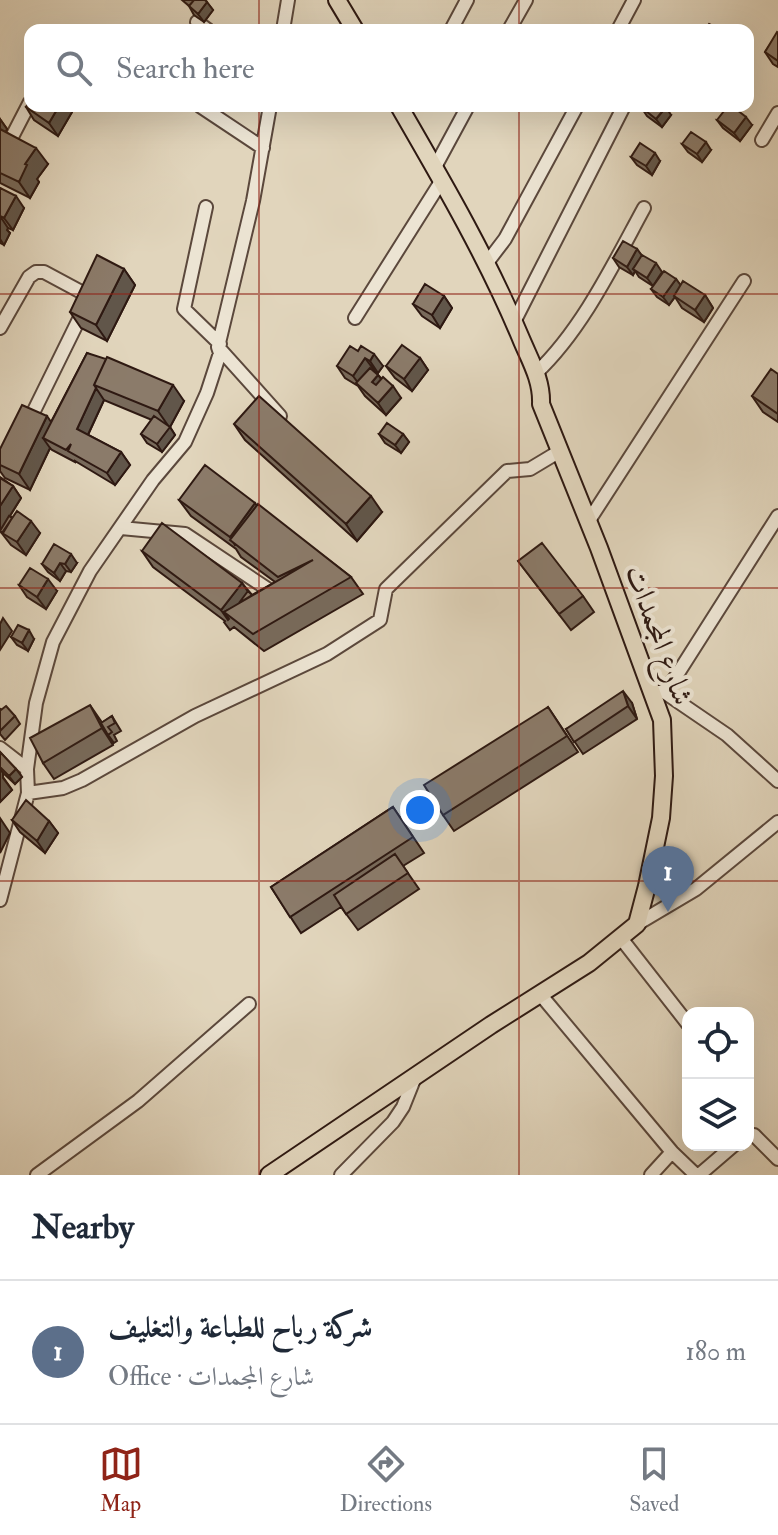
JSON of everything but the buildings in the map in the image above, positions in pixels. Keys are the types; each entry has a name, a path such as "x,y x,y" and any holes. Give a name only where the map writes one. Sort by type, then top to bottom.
{"main road":[{"path":"337,0 351,24"},
{"name":"شارع المجمدات","path":"406,112 515,320 542,387 541,404 658,692 664,776 654,857 637,924"},
{"path":"269,1175 606,951 637,924"}],"street":[{"path":"284,24 288,0"},
{"path":"454,24 467,0"},
{"path":"512,24 526,0"},
{"path":"621,24 634,0"},
{"path":"0,160 25,112"},
{"path":"209,112 263,148"},
{"path":"0,900 28,793 27,769 36,703 53,642 90,571 153,480 185,442 207,393 220,353 219,345 269,112"},
{"path":"355,318 438,174 465,112"},
{"path":"486,264 505,239 574,112"},
{"path":"515,320 621,112"},
{"path":"762,140 778,113"},
{"path":"206,207 184,309 292,428"},
{"path":"536,373 552,358 598,291 644,208"},
{"path":"0,328 29,277 36,272 44,272 85,294 88,301 22,436"},
{"path":"588,522 744,281"},
{"path":"28,793 63,788 82,780 195,716 327,654 380,620 386,589 507,471 530,469 560,451"},
{"path":"778,516 658,692 727,735 778,781"},
{"path":"121,528 185,534 281,598"},
{"path":"0,748 27,769"},
{"path":"637,924 696,889 778,822"},
{"path":"620,937 682,1016"},
{"path":"540,994 672,1152 698,1175 727,1151"},
{"path":"37,1175 138,1101 249,1004"},
{"path":"341,1175 393,1122 415,1077"},
{"path":"754,1135 778,1159"},
{"path":"651,1175 672,1152"}],"place":[{"name":"شركة رباح للطباعة والتغليف","path":"668,912"}]}
